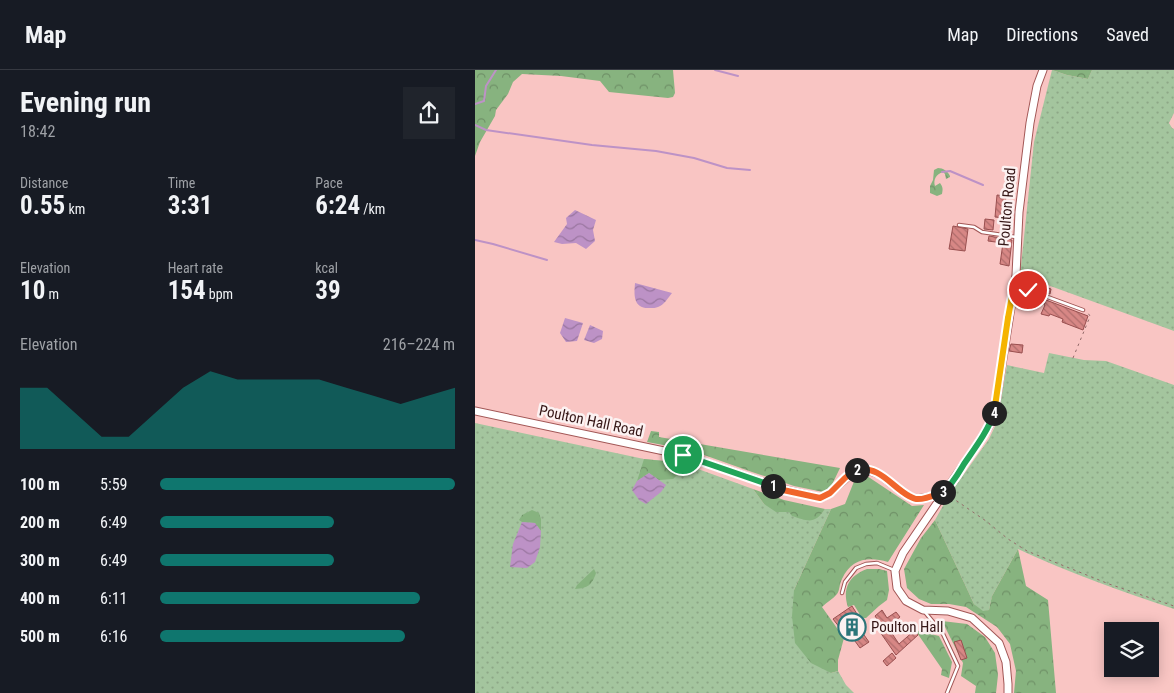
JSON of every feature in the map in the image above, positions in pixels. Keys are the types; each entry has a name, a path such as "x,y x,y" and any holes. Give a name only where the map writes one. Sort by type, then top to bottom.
{"street":[{"name":"Poulton Road","path":"895,570 903,553 944,492 956,478 989,426 995,409 1014,285 1024,167 1030,123 1037,86 1043,70"},
{"name":"Poulton Hall Road","path":"475,411 683,455 783,490 820,498 830,493 854,471 864,469 879,474 905,494 916,499 944,492"},
{"path":"895,570 897,588 906,601 923,610 948,611 972,618 999,643 1006,662 1008,693"}],"lane":[{"path":"959,225 974,227 981,232 1018,237"},
{"path":"1014,285 1083,310"},
{"path":"842,593 845,582 856,568 865,564 877,563 895,570"},
{"path":"923,610 943,634 957,666 947,693"}],"path":[{"path":"1073,358 1090,316 1083,310"},
{"path":"944,492 1027,550 1109,584 1174,606"}],"green space":[{"path":"475,70 673,70 675,93 673,97 668,98 609,92 600,81 522,74 513,82 508,94 496,110 495,116 480,142 475,156"},
{"path":"1052,70 1088,79 1092,70 1174,70 1174,113 1169,123 1174,129 1174,331 1020,275 1034,142"},
{"path":"1052,70 1092,70 1088,79"},
{"path":"938,168 945,170 950,177 946,179 943,172 936,178 935,186 940,183 943,189 942,194 937,196 930,193 930,186 934,170"},
{"path":"1049,353 1084,360 1106,361 1174,385 1174,609 1076,574 1018,549 992,596 989,610 983,612 974,604 935,520 949,495 989,439 997,422 1007,365 1044,373"},
{"path":"475,423 644,459 687,465 753,489 764,504 790,512 820,515 825,509 831,509 794,590 831,673 838,671 846,685 854,693 475,693"},
{"path":"651,431 659,432 659,437 840,468 828,493 794,486 690,450 647,442"},
{"path":"644,459 687,465 673,479 659,480 649,473 637,481"},
{"path":"857,474 867,476 912,506 924,505 888,562 867,559 855,563 846,572 837,594 822,607 844,638 838,660 838,671 831,673 811,663 795,643 792,616 794,590 831,509 845,504"},
{"path":"753,489 784,500 825,509 814,520 792,516 789,512 776,512 764,504"},
{"path":"532,510 539,513 541,531 535,523 519,520 522,515"},
{"path":"935,520 974,604 983,611 989,610 992,596 1018,549 1026,586 1048,600 1056,693 1014,693 1016,671 1010,644 997,627 966,607 949,604 931,604 919,599 907,588 904,569 921,538"},
{"path":"594,569 596,573 591,583 586,587 575,589 577,585"},
{"path":"867,569 887,571 889,590 887,600 866,618 860,618 854,605 848,607 846,594 851,579"},
{"path":"942,621 967,624 985,637 995,653 998,675 996,693 975,693 976,686 961,676 963,663"},
{"path":"915,630 939,636 952,662 949,678 941,675 942,669"}],"water":[{"path":"575,210 596,220 593,230 595,241 586,249 576,243 562,244 554,242 567,224 566,218"},
{"path":"635,283 672,293 660,306 644,308 636,300"},
{"path":"565,318 583,323 577,341 566,342 560,333"},
{"path":"590,325 603,331 602,339 594,343 584,340"},
{"path":"649,473 666,485 661,492 646,504 639,500 632,490 637,481"},
{"path":"522,522 535,523 541,531 540,547 535,562 527,568 510,567 513,544"}],"building":[{"path":"997,195 1006,196 1004,218 995,217"},
{"path":"985,219 994,220 993,230 984,229"},
{"path":"953,226 968,229 965,251 949,249"},
{"path":"989,236 1012,240 1009,266 1000,264 1003,243 988,241"},
{"path":"1025,280 1051,289 1050,294 1023,285"},
{"path":"1046,300 1088,316 1083,330 1062,322 1063,319 1050,314 1049,316 1041,314"},
{"path":"1011,344 1023,345 1022,353 1009,351"},
{"name":"Poulton Hall","path":"852,606 857,614 852,618 869,642 860,648 844,626 840,628 833,619"},
{"path":"882,610 887,618 896,612 900,617 884,629 875,616"},
{"path":"887,626 899,644 915,630 918,635 896,655 880,632"},
{"path":"961,640 967,658 961,660 954,642"},
{"path":"892,653 896,658 887,666 883,661"}],"waterway":[{"path":"475,104 484,101 486,86 496,70"},
{"path":"715,70 738,76"},
{"path":"475,125 486,130 592,145 656,151 694,158 727,168 750,170"},
{"path":"942,172 950,171 983,185"},
{"path":"475,240 547,260"}],"place":[{"name":"Poulton Hall","path":"852,627"}],"route":[{"path":"683,455 783,490 820,498 830,493 854,471 864,469 879,474 905,494 916,499 944,492 956,478 989,426 995,409 1014,285 1028,290"}]}
